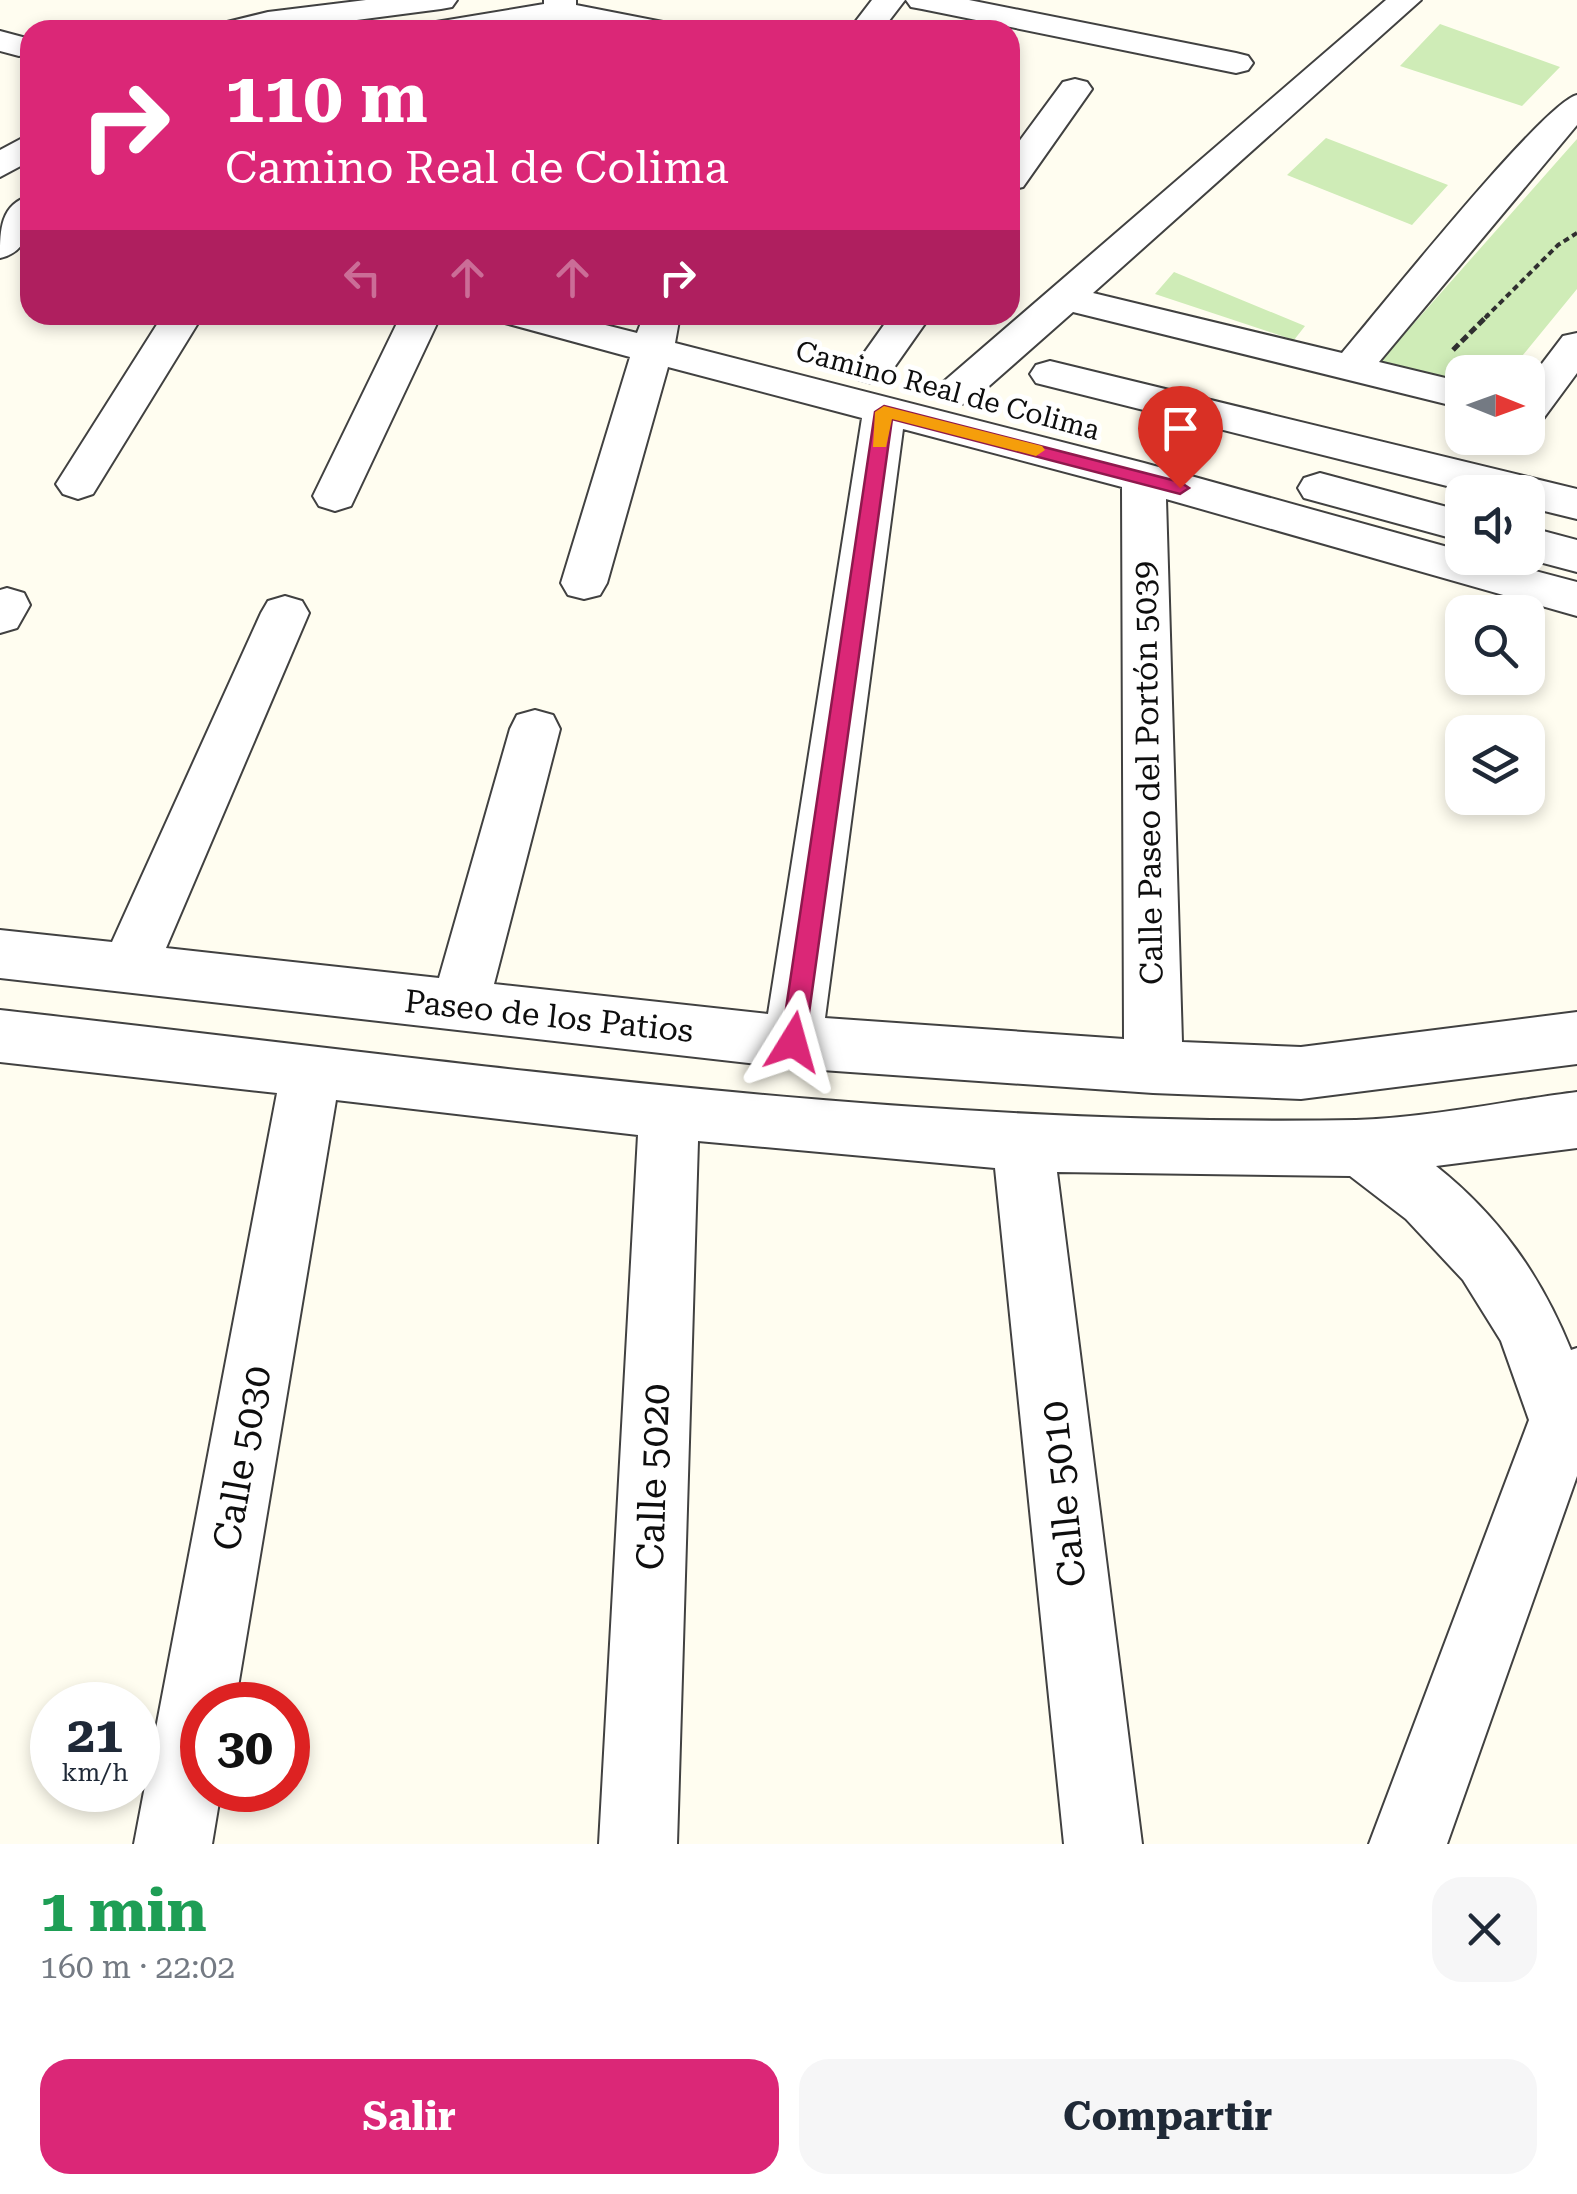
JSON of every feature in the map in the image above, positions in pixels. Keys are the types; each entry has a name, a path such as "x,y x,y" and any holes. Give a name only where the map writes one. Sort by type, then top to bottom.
{"street":[{"path":"265,11 441,0"},
{"path":"873,20 889,0"},
{"path":"922,0 1236,63"},
{"path":"958,392 1405,0"},
{"path":"489,20 560,5 618,20"},
{"path":"1020,164 1075,88"},
{"path":"1350,370 1542,141 1577,105"},
{"path":"0,247 20,220"},
{"path":"1065,298 1445,391"},
{"path":"78,484 177,325"},
{"path":"335,496 416,325"},
{"path":"793,1042 878,390 907,325"},
{"path":"584,582 627,326"},
{"name":"Camino Real de Colima","path":"627,326 878,390 1144,478 1577,599"},
{"path":"1545,402 1577,345"},
{"path":"1050,374 1577,504"},
{"name":"Camino Real de Colima","path":"878,390 958,392 1445,521"},
{"name":"Calle Paseo del Portón 5039","path":"1144,478 1153,1068"},
{"path":"1545,548 1577,556"},
{"path":"129,968 285,612"},
{"path":"459,1007 535,728"},
{"name":"Paseo de los Patios","path":"0,954 793,1042 1153,1068 1301,1073 1577,1038"},
{"path":"0,1036 669,1111 1023,1143 1360,1148 1577,1120"},
{"name":"Calle 5030","path":"173,1844 311,1072"},
{"name":"Calle 5020","path":"638,1844 669,1111"},
{"name":"Calle 5010","path":"1023,1143 1103,1844"},
{"path":"1360,1148 1432,1199 1497,1274 1570,1401 1408,1844"}],"path":[{"path":"1423,385 1462,340 1544,259 1577,233"}],"green space":[{"path":"1440,24 1560,67 1522,106 1400,66"},
{"path":"1326,138 1448,185 1412,225 1287,175"},
{"path":"1577,139 1577,289 1523,355 1445,355 1445,380 1378,364"},
{"path":"1174,272 1305,326 1294,340 1155,294"}],"slow traffic":[{"path":"879,443 884,412 1036,450"}],"route":[{"path":"793,1042 884,412 1180,488"}]}
